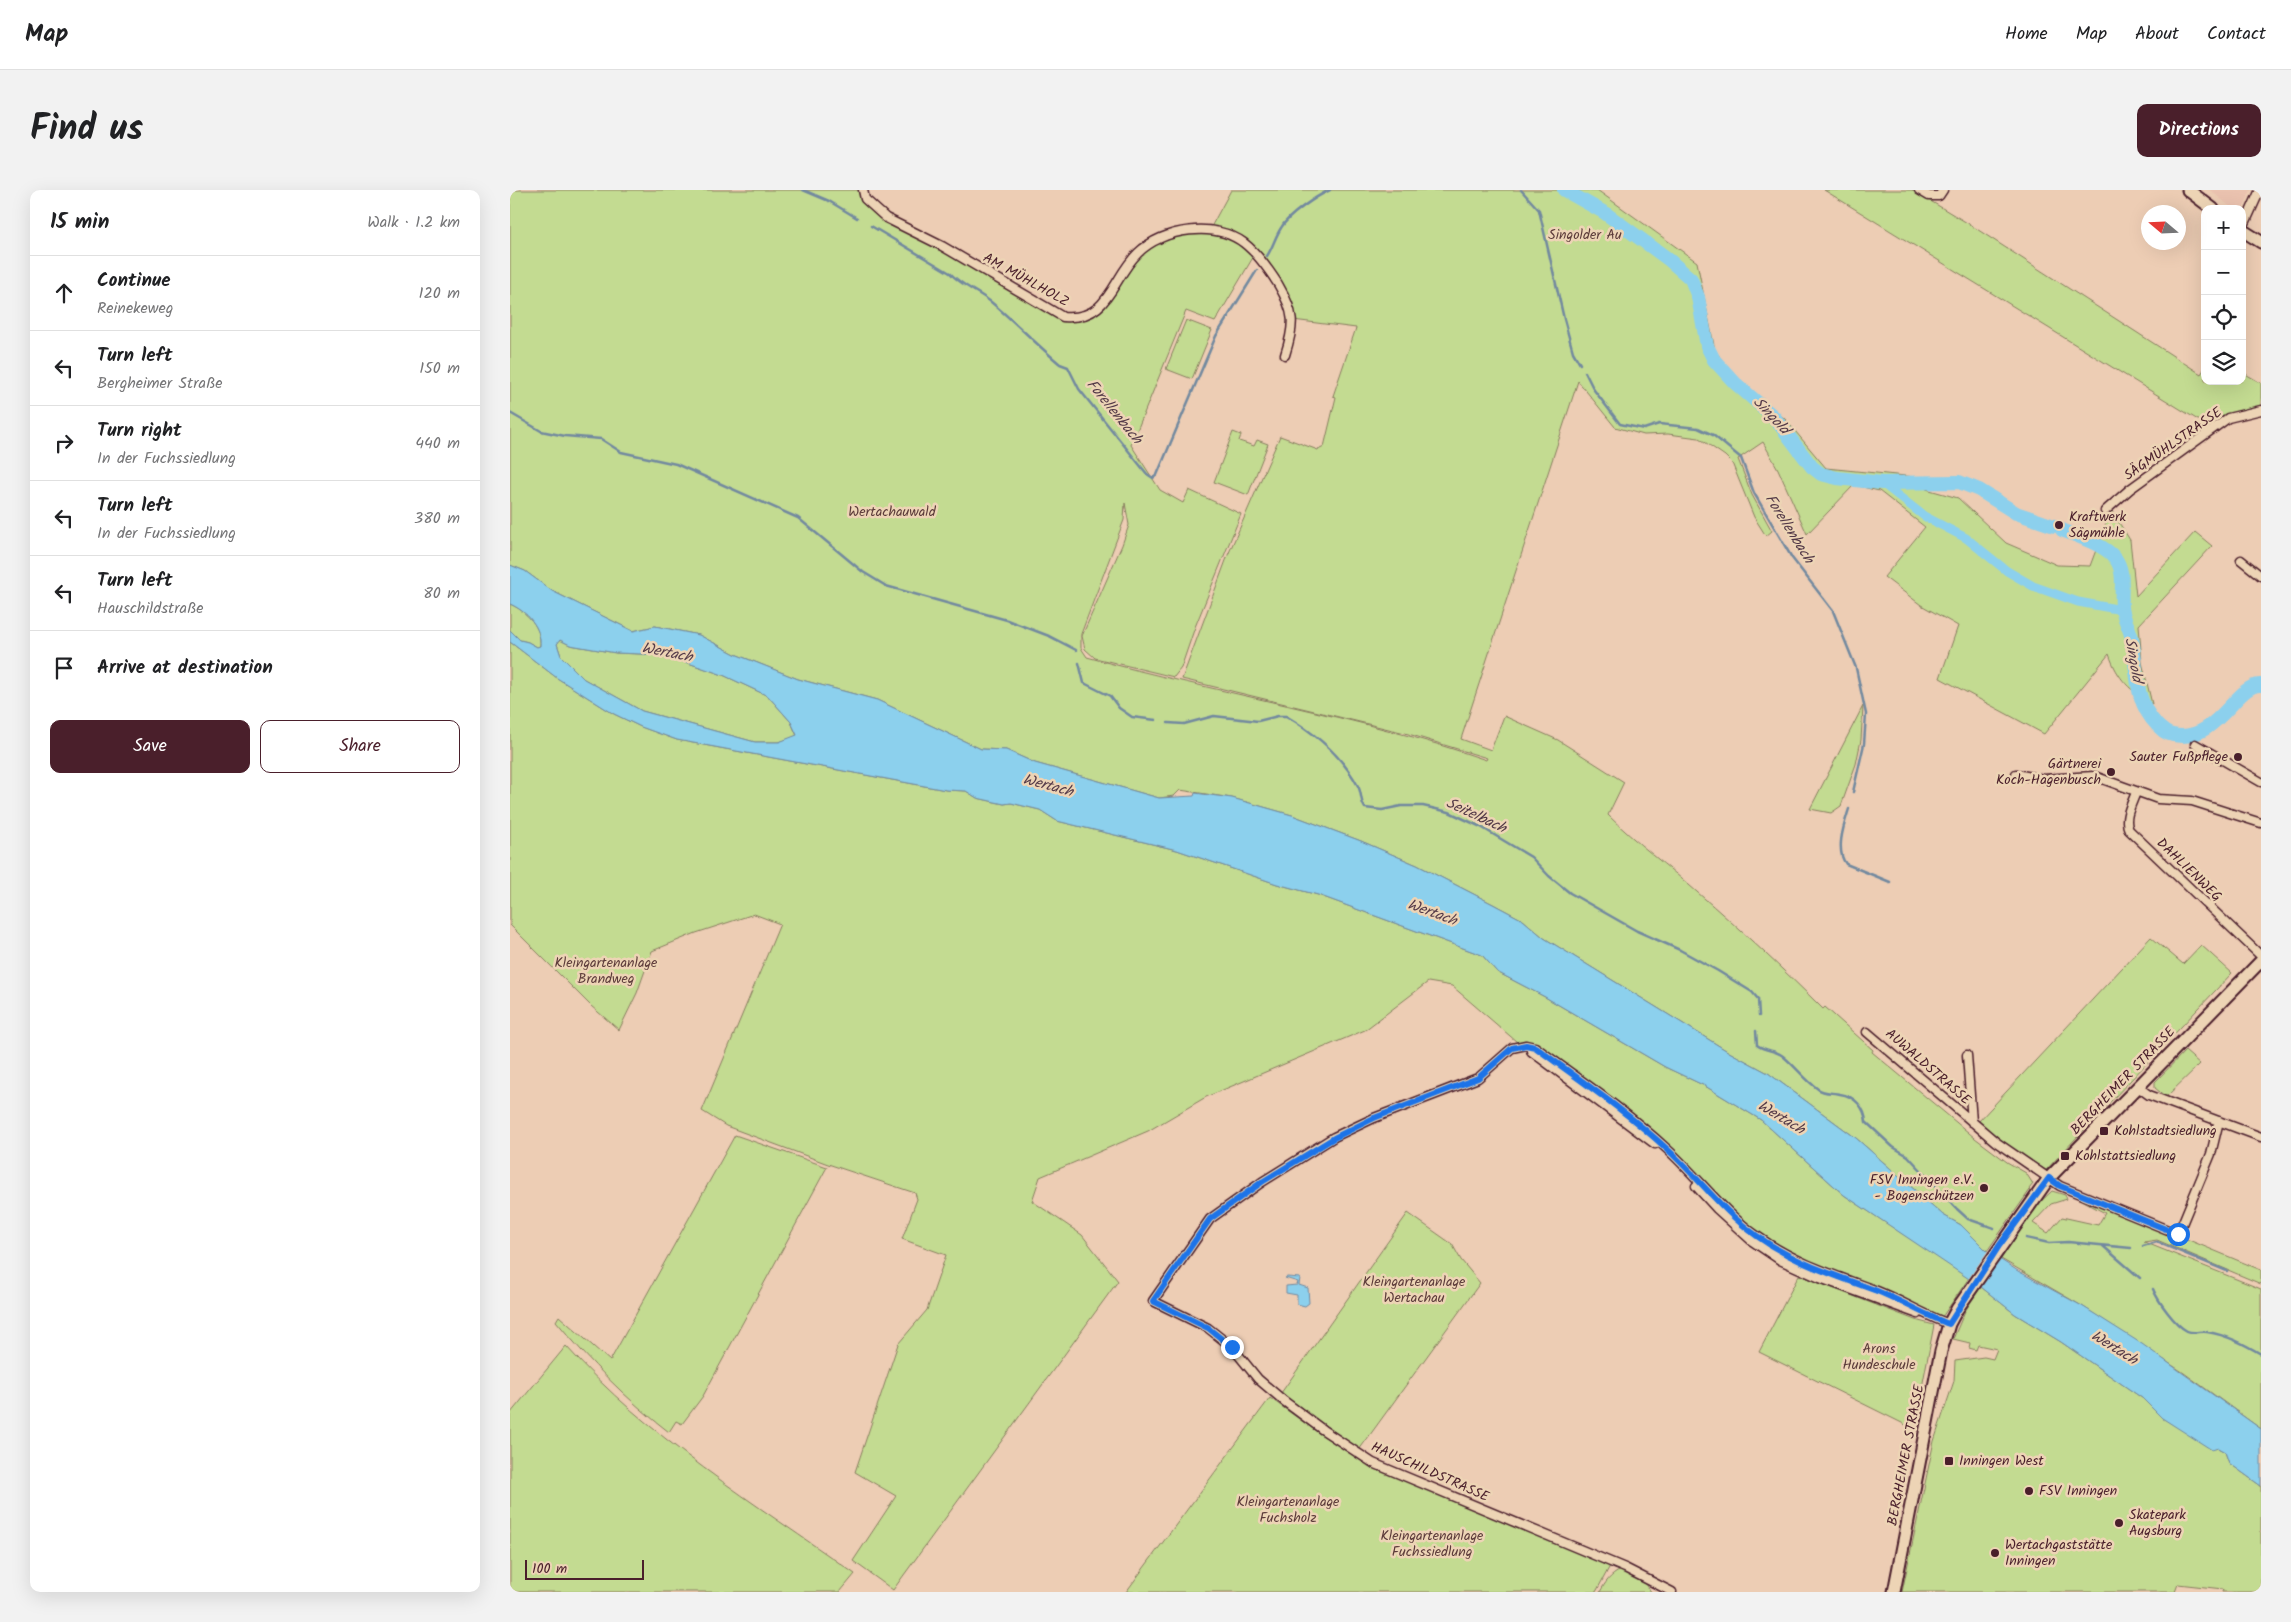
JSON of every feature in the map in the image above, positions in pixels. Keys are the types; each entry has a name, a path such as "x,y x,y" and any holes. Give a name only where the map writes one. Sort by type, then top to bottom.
{"street":[{"name":"AM MÜHLHOLZ","path":"862,190 865,199 886,218 942,246 1063,317 1083,316 1101,306 1138,253 1165,235 1197,230 1229,235 1244,242 1256,254 1277,282 1289,304 1294,320 1292,333 1284,355"},
{"path":"1919,190 1929,196 1940,196 1943,190"},
{"path":"2188,190 2208,205"},
{"path":"2246,221 2260,190"},
{"path":"2246,233 2261,242"},
{"name":"SÄGMÜHLSTRASSE","path":"2105,511 2130,489 2228,418 2261,410"},
{"path":"2241,560 2261,576"},
{"path":"2195,744 2261,782"},
{"path":"2016,774 2043,779 2094,776 2158,799 2192,801 2261,823"},
{"name":"DAHLIENWEG","path":"2136,792 2126,818 2129,830 2261,956"},
{"name":"BERGHEIMER STRASSE","path":"1894,1592 1941,1351 1949,1324 1999,1246 2049,1178 2261,961"},
{"name":"AUWALDSTRASSE","path":"1867,1032 1996,1142 2060,1186 2178,1234 2211,1154 2219,1121"},
{"name":"HAUSCHILDSTRASSE","path":"1672,1592 1625,1568 1373,1463 1323,1430 1284,1401 1258,1379 1232,1347 1208,1328 1153,1301 1210,1219 1262,1182 1334,1138 1374,1118 1478,1078 1512,1048 1526,1045 1535,1047 1637,1122 1669,1150 1720,1204 1755,1235 1795,1260 1878,1292 1907,1305 1923,1315 1949,1324"},
{"name":"AUWALDSTRASSE","path":"1967,1055 1972,1122"},
{"path":"2138,1087 2149,1095 2261,1138"}],"shaded area":[{"path":"2210,190 2251,190 2245,205 2228,205"}],"green space":[{"path":"510,190 861,190 876,213 899,230 900,228 1072,320 1083,319 1094,314 1139,254 1166,237 1211,227 1231,190 1597,190 1697,262 1715,350 1734,377 1785,419 1826,468 1926,478 1926,489 1958,498 2006,543 2057,565 2090,566 2111,510 2130,540 2136,596 2195,532 2212,546 2139,625 2142,662 2152,704 2137,694 2121,678 2109,654 2044,734 1940,678 1958,626 1921,605 1884,577 1925,527 1879,491 1854,485 1807,534 1778,469 1763,442 1738,459 1752,495 1772,531 1766,536 1754,517 1732,463 1725,456 1699,438 1668,434 1644,435 1615,427 1578,381 1461,739 1491,750 1504,716 1558,740 1624,782 1608,815 1730,921 1823,1009 1825,1007 1873,1050 1872,1052 1975,1138 2007,1162 2026,1173 2033,1184 2030,1190 1987,1251 1961,1225 1943,1215 1856,1138 1768,1073 1729,1052 1544,938 1523,920 1417,865 1292,815 1232,798 1180,790 1174,796 1159,798 1035,763 1006,750 981,749 877,700 798,679 735,654 699,635 655,626 633,631 552,591 525,571 510,565","holes":["1255,254 1289,304 1293,320 1356,328 1333,396 1336,397 1324,447 1318,450 1280,436 1228,555 1182,679 1405,733 1487,758 1486,760 1437,744 1338,717 1087,657 1081,648 1081,634 1124,520 1125,503 1129,525 1082,636 1085,649 1095,658 1174,677 1181,668 1195,627 1241,514 1189,490 1183,503 1160,490 1131,445 1186,311 1215,322"]},
{"path":"1824,190 1912,190 1969,224 2201,374 2201,385 2246,385 2246,374 2261,383 2261,407 2215,424 2198,420"},
{"path":"1186,320 1212,330 1192,379 1166,369"},
{"path":"1233,432 1241,435 1239,441 1254,446 1257,440 1268,444 1248,495 1214,482"},
{"path":"510,604 527,615 536,626 540,646 537,647 520,640 510,630"},
{"path":"560,640 570,645 616,653 665,655 723,675 768,696 791,722 797,736 779,742 755,742 642,711 584,679 561,656 557,644"},
{"name":"Kleingartenanlage Brandweg","path":"510,642 557,678 614,714 641,727 677,740 946,790 966,791 977,798 1040,810 1057,821 1177,850 1277,884 1318,895 1482,955 1497,972 1545,997 1665,1067 1705,1086 1761,1120 1844,1195 1969,1278 1942,1317 1823,1272 1755,1235 1670,1150 1526,1044 1517,1042 1452,986 1428,982 1365,1030 1206,1097 1148,1131 1040,1177 1032,1201 1082,1235 1118,1281 893,1590 853,1561 896,1496 855,1472 898,1344 927,1310 946,1255 902,1239 917,1199 915,1193 828,1164 726,1126 702,1111 780,924 754,914 696,933 652,951 637,993 619,1030 591,1006 510,925"},
{"path":"1863,706 1861,740 1856,764 1841,806 1831,813 1810,809"},
{"path":"2151,937 2183,964 2201,945 2232,973 2046,1170 2016,1151 1978,1122"},
{"path":"2185,1051 2200,1064 2166,1097 2155,1088 2155,1082"},
{"path":"735,1135 827,1167 703,1396 682,1424 676,1421 669,1432 609,1380 556,1321 559,1316 610,1361"},
{"path":"2052,1191 2065,1195 2067,1199 2051,1204 2033,1223 2048,1233 2062,1217 2098,1225 2105,1213 2077,1198 2078,1194 2261,1270 2261,1284 2157,1240 2144,1242 2261,1289 2261,1429 2184,1373 2082,1306 2001,1259 2038,1204"},
{"name":"Kleingartenanlage Wertachau","path":"1408,1213 1452,1244 1461,1260 1480,1283 1359,1450 1281,1393"},
{"name":"Arons Hundeschule","path":"1799,1275 1915,1320 1934,1325 1914,1429 1759,1352"},
{"path":"1981,1287 2015,1314 2061,1342 2142,1398 2162,1418 2225,1452 2229,1463 2261,1486 2261,1592 2222,1592 2223,1589 2178,1584 2175,1592 1902,1592 1934,1441 1954,1381 1955,1361 1984,1357 1993,1359 1997,1349 1978,1345 1976,1350 1969,1348 1970,1343 1953,1339 1965,1311"},
{"path":"566,1346 598,1379 667,1440 741,1495 855,1574 840,1592 510,1592 510,1414"},
{"name":"Kleingartenanlage Fuchsholz","path":"1270,1398 1320,1434 1378,1469 1610,1566 1596,1592 1126,1592"},
{"path":"1621,1570 1645,1582 1651,1592 1600,1592 1606,1582"}],"water":[{"name":"Wertach","path":"510,565 525,571 552,591 633,631 655,626 699,635 735,654 798,679 877,700 981,749 1006,750 1035,763 1159,798 1194,796 1195,793 1232,798 1292,815 1417,865 1523,920 1544,938 1729,1052 1768,1073 1856,1138 1943,1215 1961,1225 1987,1251 2018,1271 2082,1306 2142,1344 2261,1429 2261,1486 2229,1463 2225,1452 2218,1448 2212,1450 2162,1418 2142,1398 2061,1342 2015,1314 1981,1287 1844,1195 1761,1120 1705,1086 1665,1067 1545,997 1497,972 1482,955 1318,895 1277,884 1177,850 1057,821 1040,810 977,798 966,791 946,790 677,740 641,727 614,714 557,678 510,642 510,630 520,640 537,647 540,646 538,632 532,620 510,604","holes":["560,640 570,645 616,653 665,655 723,675 768,696 791,722 797,735 779,742 755,742 642,711 584,679 561,656 557,644"]},
{"path":"1285,1278 1300,1278 1299,1285 1308,1288 1309,1303 1305,1306 1297,1304 1297,1295 1286,1293 1286,1286 1297,1285 1298,1282"}],"pier":[{"path":"1989,1249 2002,1257 1980,1289 1967,1281"}],"waterway":[{"name":"Forellenbach","path":"803,190 829,201 857,218"},
{"path":"1267,256 1279,231 1290,217 1311,201 1330,190"},
{"name":"Forellenbach","path":"1521,190 1539,210 1564,319 1573,352 1580,364"},
{"name":"Singold","path":"1564,190 1605,213 1668,259 1691,279 1698,297 1707,346 1714,360 1735,383 1774,417 1812,467 1821,474 1837,478 1882,483 1959,482 1979,490 2016,513 2054,526"},
{"name":"Forellenbach","path":"871,226 950,273 986,298 1042,349 1060,364 1068,367 1079,389 1147,474 1153,478 1157,475 1216,336 1257,270"},
{"name":"Forellenbach","path":"1585,372 1594,390 1620,424 1644,429 1659,424 1698,428 1713,435 1741,458 1754,493 1792,558 1833,611 1856,668 1866,714 1864,744 1853,792"},
{"path":"510,413 541,431 565,436 601,439 621,452 676,464 798,518 863,572 886,586 1007,620 1049,636 1076,650"},
{"path":"1882,483 1924,516 1966,538 2007,571 2033,586 2078,602 2122,610"},
{"name":"Singold","path":"2062,530 2105,549 2118,563 2122,575 2122,610 2132,639 2140,695 2149,715 2162,730 2173,735 2188,735 2202,731 2214,723 2243,693 2252,687 2261,685"},
{"path":"1079,663 1084,683 1110,696 1119,708 1132,717 1156,720"},
{"name":"Seitelbach","path":"1168,723 1184,724 1214,716 1258,721 1286,716 1307,730 1336,755 1352,775 1360,791 1365,808 1382,810 1401,806 1423,806 1449,812 1481,827 1531,857 1549,876 1570,893 1637,931 1680,950 1752,992 1758,999 1759,1016"},
{"name":"Forellenbach","path":"1849,809 1841,845 1841,852 1846,864 1890,882"},
{"path":"1756,1031 1757,1045 1781,1054 1820,1091 1845,1095 1855,1100 1864,1112 1866,1122 1893,1147 1908,1156 1957,1209 1968,1219 1994,1228"},
{"path":"2026,1238 2049,1243 2068,1242 2131,1248"},
{"path":"2143,1246 2157,1242 2227,1271"},
{"name":"Seitelbach","path":"2103,1246 2140,1278"},
{"name":"Seitelbach","path":"2153,1289 2167,1312 2182,1328 2192,1332 2207,1332 2221,1335 2242,1343 2261,1354"}],"place":[{"name":"Kraftwerk Sägmühle","path":"2059,525"},
{"name":"Sauter Fußpflege","path":"2238,757"},
{"name":"Gärtnerei Koch-Hagenbusch","path":"2111,772"},
{"name":"Kohlstadtsiedlung","path":"2104,1131"},
{"name":"Kohlstattsiedlung","path":"2065,1156"},
{"name":"FSV Inningen e.V. - Bogenschützen","path":"1984,1188"},
{"name":"Inningen West","path":"1949,1461"},
{"name":"FSV Inningen","path":"2029,1491"},
{"name":"Skatepark Augsburg","path":"2119,1523"},
{"name":"Wertachgaststätte Inningen","path":"1995,1553"}],"route":[{"path":"1232,1347 1208,1328 1153,1301 1199,1232 1210,1219 1262,1182 1334,1138 1393,1110 1471,1082 1512,1048 1526,1045 1535,1047 1637,1122 1669,1150 1720,1204 1755,1235 1783,1254 1822,1272 1878,1292 1907,1305 1923,1315 1949,1324 1999,1246 2049,1178 2060,1186 2178,1234"}],"park label":[{"name":"Singolder Au","path":"1585,235"},
{"name":"Wertachauwald","path":"892,512"},
{"name":"Kleingartenanlage Fuchssiedlung","path":"1432,1544"}]}
